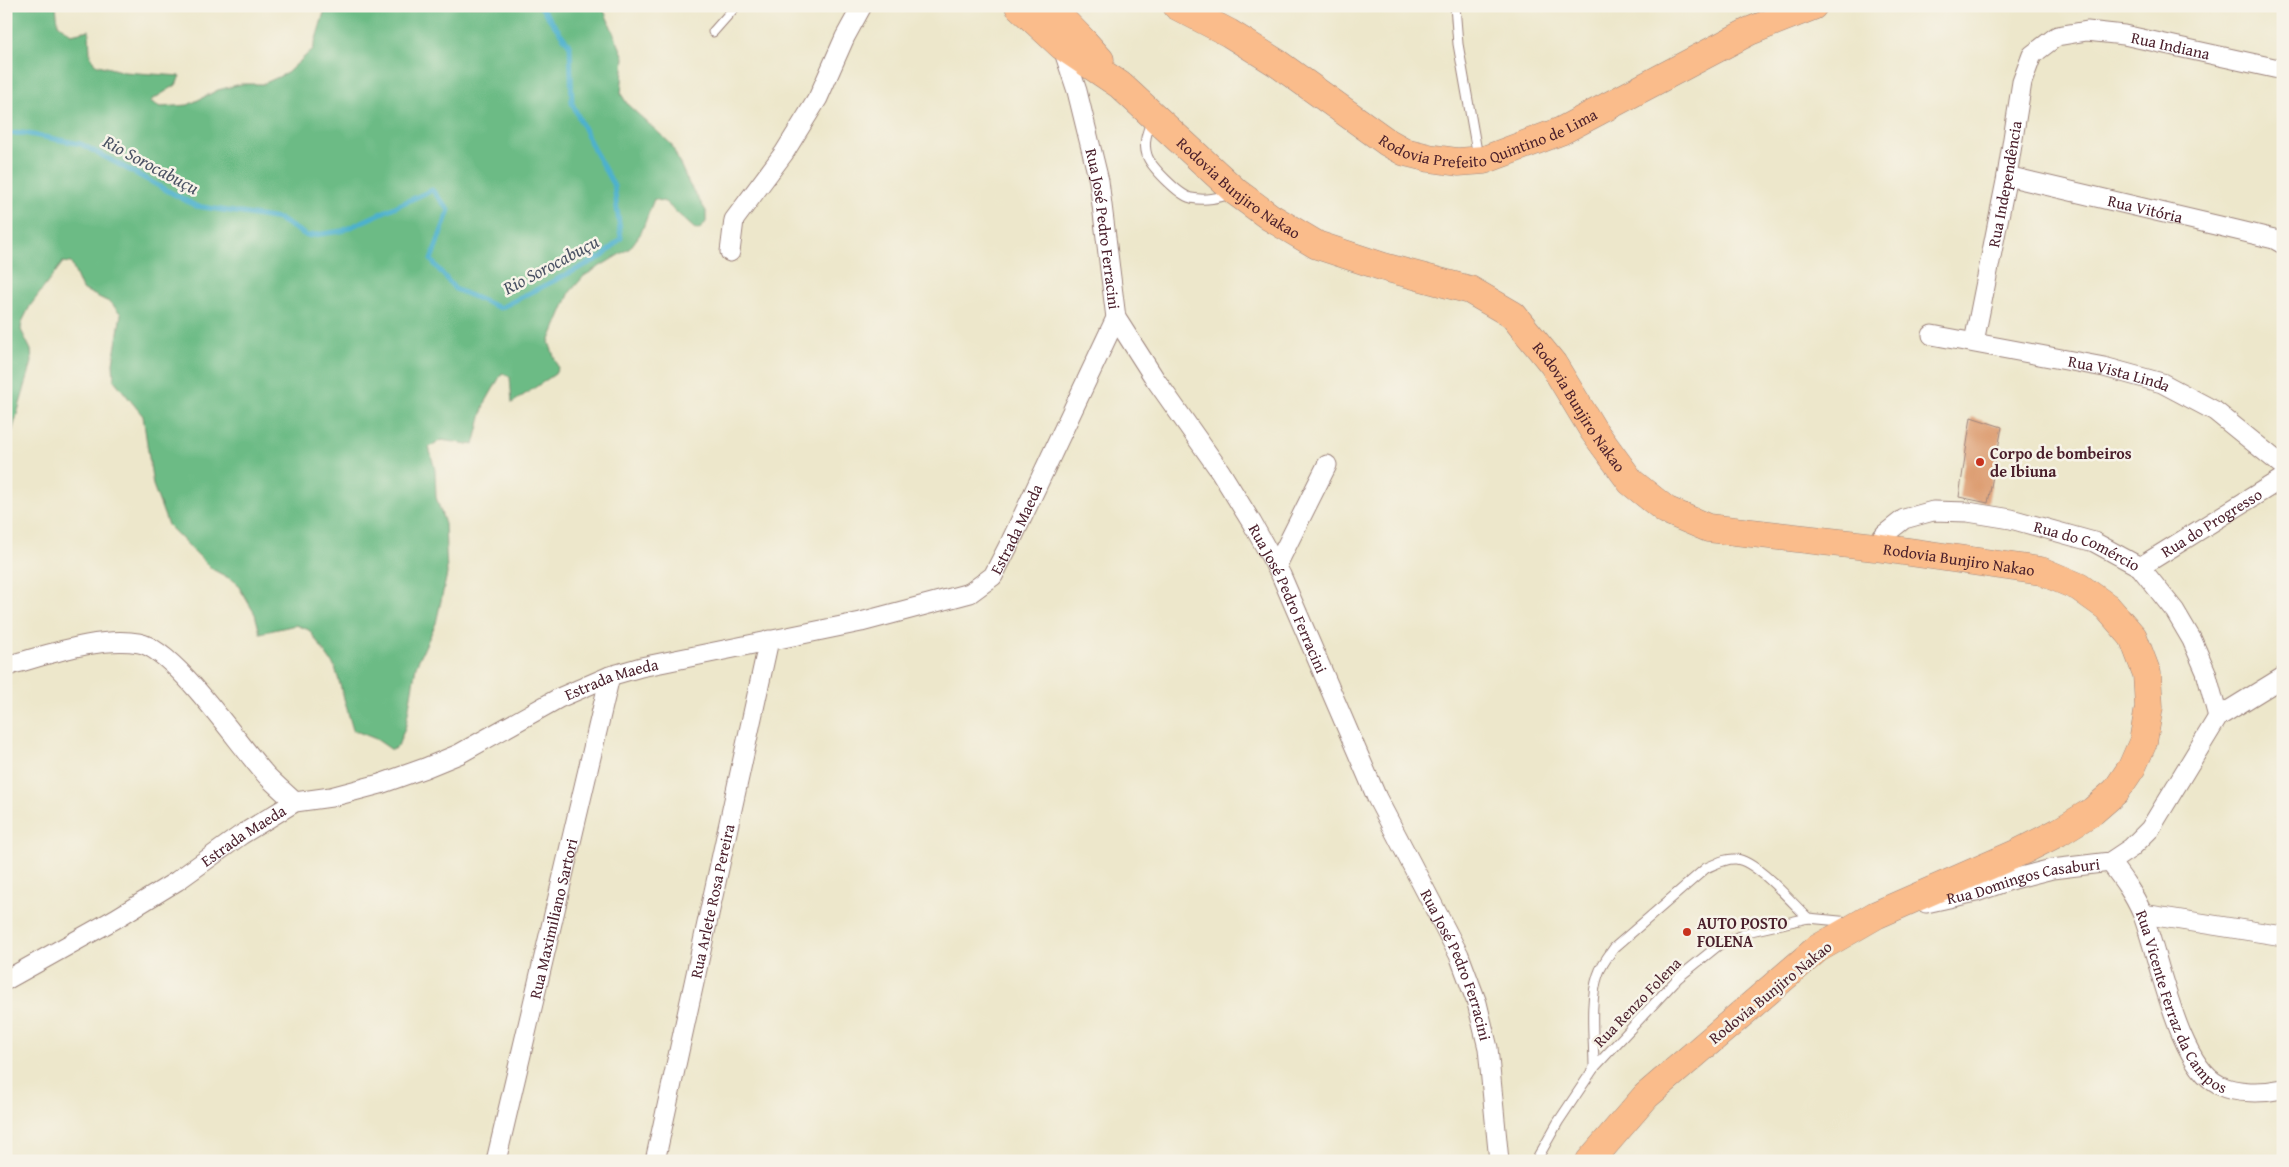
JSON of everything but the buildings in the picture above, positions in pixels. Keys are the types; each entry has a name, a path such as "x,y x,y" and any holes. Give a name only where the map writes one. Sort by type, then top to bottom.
{"main road":[{"name":"Rodovia Bunjiro Nakao","path":"1019,6 1062,46 1120,85"},
{"name":"Rodovia Bunjiro Nakao","path":"1049,6 1084,42 1120,85 1236,192 1270,217 1317,245 1384,267 1470,290 1513,315 1553,364 1593,430 1630,482 1666,510 1708,528 1876,547 2041,571 2079,587 2107,607 2133,637 2148,674 2149,707 2143,742 2132,767 2116,791 2093,810 2059,832 2020,852 1869,919 1817,949 1646,1096 1590,1161"},
{"name":"Rodovia Prefeito Quintino de Lima","path":"1177,6 1229,33 1277,63 1387,142 1405,152 1458,162 1479,160 1518,148 1561,131 1750,31 1813,6"}],"street":[{"path":"730,252 734,220 784,153 818,98 845,36 862,6"},
{"name":"Rua Indiana","path":"2057,36 2087,31 2124,35 2283,70"},
{"name":"Rua Independência","path":"1974,342 2008,176 2022,82 2032,55 2057,36"},
{"name":"Rua José Pedro Ferracini","path":"1062,46 1077,91 1099,181 1116,318 1155,379 1220,470 1276,568 1377,798 1462,963 1477,1003 1488,1048 1499,1161"},
{"name":"Rua Vitória","path":"2008,176 2274,239 2283,244"},
{"name":"Estrada Maeda","path":"6,980 115,920 177,881 241,835 295,802 331,797 380,784 425,768 459,754 559,698 610,676 641,667 861,622 970,593 992,576 1011,541 1116,318"},
{"name":"Rua Vista Linda","path":"1932,335 2104,367 2162,383 2214,411 2283,466"},
{"path":"1276,568 1327,465"},
{"name":"Rua do Progresso","path":"2140,567 2283,478"},
{"name":"Rua do Comércio","path":"1876,547 1885,534 1904,519 1932,512 1968,512 2010,519 2094,542 2140,567 2175,611 2192,640 2206,672 2218,717"},
{"name":"Rua Arlete Rosa Pereira","path":"655,1161 769,640"},
{"path":"6,668 31,659 95,643 140,644 166,658 192,684 267,777 295,802"},
{"name":"Rua Maximiliano Sartori","path":"496,1161 610,676"},
{"path":"2218,717 2283,677"},
{"name":"Rua Domingos Casaburi","path":"1869,919 1976,892 2013,879 2052,869 2110,862 2131,848 2150,830 2218,717"},
{"name":"Rua Vicente Ferraz da Campos","path":"2110,862 2126,884 2142,914 2174,1015 2187,1045 2200,1068 2218,1085 2241,1091 2271,1092 2283,1089"},
{"path":"2142,914 2283,936"}],"lane":[{"path":"713,32 736,6"},
{"path":"1455,6 1458,44 1479,160"},
{"path":"1154,116 1145,137 1147,155 1164,179 1188,198 1214,200 1236,192"},
{"path":"1594,1068 1594,996 1598,974 1604,962 1614,948 1706,868 1724,860 1738,859 1754,867 1808,918"},
{"name":"Rua Renzo Folena","path":"1536,1161 1558,1122 1594,1068 1678,978 1719,945 1752,931 1808,918 1869,919"}],"green space":[{"path":"6,6 56,6 58,24 71,34 89,30 90,55 95,64 124,72 180,76 176,85 150,101 160,107 188,105 218,90 241,84 263,84 287,73 313,49 326,6 602,6 624,57 621,94 628,105 671,144 689,184 706,211 706,222 700,229 695,229 665,202 654,199 641,233 630,248 584,276 570,292 549,342 558,368 555,374 512,403 510,377 502,373 484,405 474,445 441,440 429,447 435,470 436,497 445,524 447,574 436,623 416,666 406,725 398,746 392,750 376,739 353,730 335,667 309,630 296,625 260,633 255,614 236,582 212,569 168,525 153,485 143,416 114,380 113,363 121,314 111,303 82,289 71,263 63,262 30,306 22,322 21,330 31,350 32,362 12,432 6,439"}],"waterway":[{"name":"Rio Sorocabuçu","path":"6,134 23,133 81,144 196,206 279,219 307,236 342,231 432,190 449,210 431,260 455,289 500,308 603,256 621,238 614,186 594,150 572,103 570,46 540,6"}],"place":[{"name":"Corpo de bombeiros de Ibiuna","path":"1980,462"},
{"name":"AUTO POSTO FOLENA","path":"1687,932"}]}
